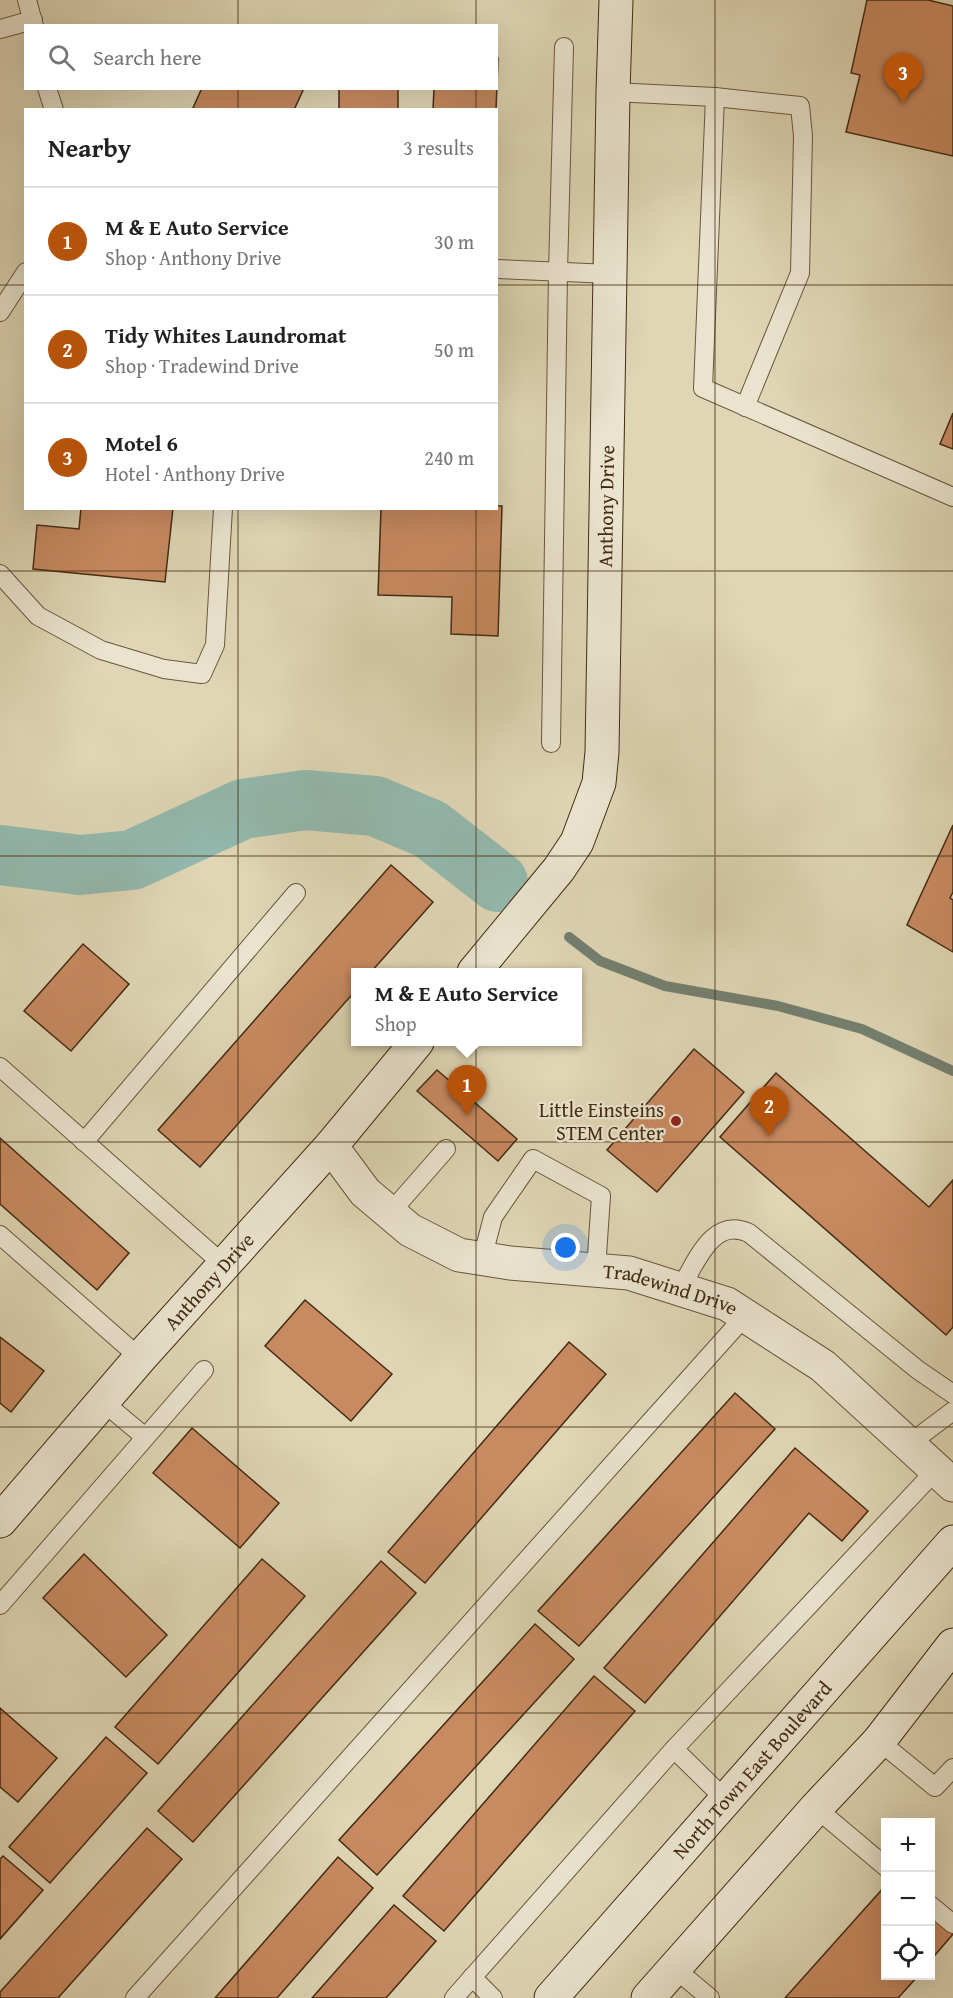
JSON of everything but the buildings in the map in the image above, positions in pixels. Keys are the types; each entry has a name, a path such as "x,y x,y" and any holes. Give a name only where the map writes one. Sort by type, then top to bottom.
{"street":[{"name":"Anthony Drive","path":"477,968 577,842 599,783 602,752 616,0"},
{"name":"Anthony Drive","path":"0,1519 140,1358 331,1146 413,1046"},
{"name":"Tradewind Drive","path":"331,1146 365,1192 410,1230 459,1255 510,1263 629,1273 727,1304 823,1366 944,1478"},
{"name":"North Town East Boulevard","path":"551,1998 953,1542"},
{"path":"648,1998 816,1808 879,1741 953,1645"}],"lane":[{"path":"27,0 34,23"},
{"path":"0,29 24,25"},
{"path":"551,743 564,47"},
{"path":"48,90 53,108"},
{"path":"613,92 715,97 800,106 803,136 800,273 745,407"},
{"path":"715,97 703,388 953,497"},
{"path":"498,269 610,274"},
{"path":"0,312 24,275"},
{"path":"0,574 38,616 100,650 164,669 202,674 215,645 223,510"},
{"path":"84,1142 296,893"},
{"path":"0,1067 225,1265"},
{"path":"390,1213 446,1149"},
{"path":"482,1259 493,1216 533,1159 601,1196 596,1270"},
{"path":"680,1289 712,1238 724,1230 740,1229 749,1233 918,1370 953,1394"},
{"path":"0,1234 140,1358"},
{"path":"135,1998 746,1316"},
{"path":"0,1605 204,1370"},
{"path":"102,1401 145,1437"},
{"path":"909,1444 953,1410"},
{"path":"454,1998 674,1749 944,1478"},
{"path":"879,1741 935,1787 953,1768"},
{"path":"674,1749 726,1800"},
{"path":"816,1808 881,1864"},
{"path":"935,1909 953,1924"},
{"path":"674,1968 710,1998"},
{"path":"472,1977 493,1998"}],"waterway":[{"path":"0,855 80,865 132,860 243,809 305,800 375,806 430,829 498,882"},
{"path":"569,937 600,961 665,986 778,1006 862,1029 953,1071"}],"place":[{"name":"Motel 6","path":"903,103"},
{"name":"M & E Auto Service","path":"467,1115"},
{"name":"Little Einsteins STEM Center","path":"676,1121"},
{"name":"Tidy Whites Laundromat","path":"769,1136"}]}
